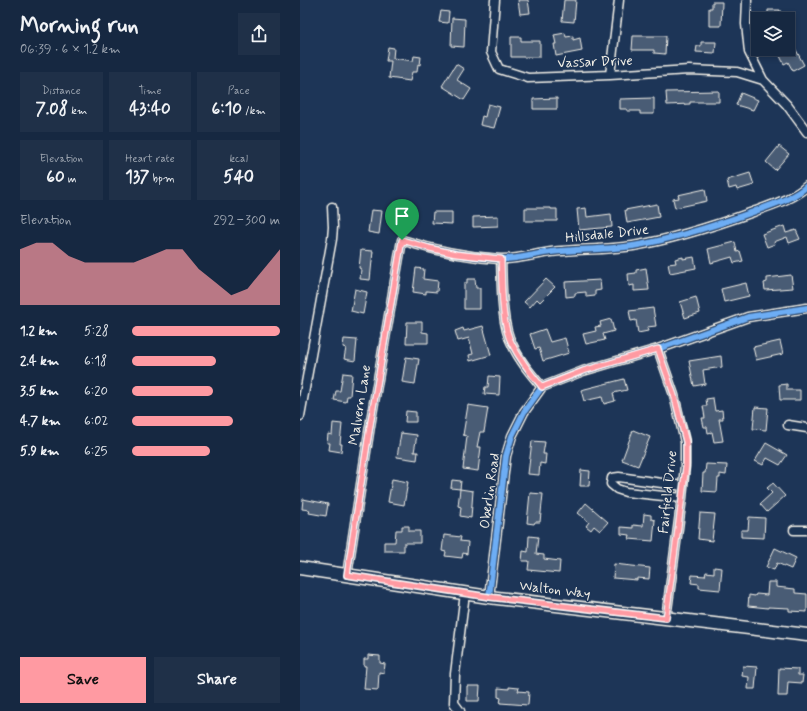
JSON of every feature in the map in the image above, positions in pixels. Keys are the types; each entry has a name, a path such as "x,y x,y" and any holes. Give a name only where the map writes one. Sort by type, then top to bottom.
{"main road":[{"name":"Walton Way","path":"300,568 489,597 807,635"}],"street":[{"name":"Vassar Drive","path":"495,0 491,52 498,69 528,78 689,70 737,72 763,80"},
{"path":"610,75 619,0"},
{"path":"747,0 746,24 750,52 763,80 787,105 807,132"},
{"name":"Hillsdale Drive","path":"402,240 442,251 501,259 552,252 632,246 677,236 732,220 773,204 807,186"},
{"path":"300,416 332,239 332,207"},
{"name":"Malvern Lane","path":"347,575 370,426 402,240"},
{"path":"501,259 505,319 511,343 528,371 542,387 583,371 658,349 748,317 807,308"},
{"name":"Fairfield Drive","path":"658,349 674,395 686,442 686,466 666,618"},
{"name":"Oberlin Road","path":"489,597 506,456 512,436 524,412 542,387"},
{"path":"788,425 807,428"},
{"path":"682,498 626,492 617,489 612,484 612,478 619,477 683,486"},
{"path":"794,530 807,530"},
{"path":"460,711 454,703 455,674 465,593"}],"building":[{"path":"518,0 528,0 530,13 520,14"},
{"path":"564,0 576,0 574,22 562,21"},
{"path":"712,2 722,2 721,26 709,26 709,8 712,8"},
{"path":"768,10 780,10 780,12 768,12"},
{"path":"441,11 449,12 448,23 439,22"},
{"path":"452,18 465,19 464,47 451,46"},
{"path":"565,33 566,37 573,36 573,40 580,38 582,51 556,56 554,35"},
{"path":"633,36 666,36 665,54 654,53 654,50 632,50"},
{"path":"511,37 521,37 521,41 540,41 540,57 511,57"},
{"path":"701,42 716,42 715,53 696,52 697,46 701,46"},
{"path":"388,47 394,48 393,58 413,61 414,56 421,57 417,72 412,72 410,81 389,78 391,61 386,61"},
{"path":"795,48 804,65 793,71 788,62 784,64 780,56 795,56"},
{"path":"456,64 464,69 457,80 471,89 464,100 442,86"},
{"path":"719,91 719,102 690,102 690,104 667,105 666,92"},
{"path":"741,93 758,100 753,110 736,105"},
{"path":"557,98 557,109 533,109 533,99"},
{"path":"654,98 654,114 640,114 640,111 627,111 627,109 620,109 620,99"},
{"path":"488,104 500,107 494,128 480,125 482,116 485,117"},
{"path":"779,146 789,154 775,170 766,162"},
{"path":"750,173 754,185 737,190 736,187 729,189 727,180"},
{"path":"705,189 707,201 675,208 673,199 679,198 678,195"},
{"path":"657,204 659,217 627,223 625,210"},
{"path":"525,208 557,209 557,221 525,221"},
{"path":"586,208 587,217 611,214 612,227 579,230 577,209"},
{"path":"371,210 382,211 379,234 368,232"},
{"path":"433,212 452,212 452,224 432,223"},
{"path":"498,216 498,226 473,227 473,217"},
{"path":"784,226 786,233 796,230 800,239 789,243 787,237 774,242 775,244 767,247 762,234"},
{"path":"735,242 737,252 740,251 743,261 734,263 732,257 711,263 708,249"},
{"path":"361,250 373,251 370,280 360,279 361,269 359,268"},
{"path":"683,257 683,259 694,257 696,268 670,273 668,264 676,263 675,259"},
{"path":"416,268 424,269 423,279 438,281 437,292 426,291 426,294 413,292"},
{"path":"646,268 649,290 634,291 634,285 629,286 628,274 636,273 636,270"},
{"path":"791,275 793,288 765,290 764,283 767,282 767,278"},
{"path":"467,279 475,279 476,288 480,288 480,309 464,309 464,283 467,283"},
{"path":"546,279 555,287 540,302 537,299 530,307 524,302"},
{"path":"600,280 601,290 595,291 595,296 586,297 586,292 575,293 575,296 566,297 565,282"},
{"path":"746,283 749,296 724,302 721,289"},
{"path":"355,289 367,292 363,314 351,311"},
{"path":"696,297 700,313 685,318 680,302"},
{"path":"653,308 656,326 647,327 648,331 638,333 636,320 631,321 629,311"},
{"path":"611,319 614,331 603,334 605,340 586,344 583,334 596,331 595,327 601,326 600,322"},
{"path":"407,322 422,322 422,332 428,333 428,343 406,343"},
{"path":"483,326 491,355 470,361 469,355 473,354 469,338 458,341 455,331 463,328 464,331"},
{"path":"545,329 550,342 565,338 569,353 543,361 539,348 535,349 530,334"},
{"path":"344,339 357,340 355,361 344,359 346,348 343,347"},
{"path":"780,341 783,354 756,360 753,347"},
{"path":"721,356 722,367 703,370 705,384 694,386 689,361"},
{"path":"406,357 419,359 415,384 402,382"},
{"path":"343,373 352,374 350,396 347,396 346,402 334,400 336,391 340,391"},
{"path":"489,376 500,377 499,395 484,394 485,387 488,387"},
{"path":"624,379 627,390 613,393 615,401 604,404 602,397 584,401 581,390"},
{"path":"787,384 787,390 800,390 800,400 780,400 779,385"},
{"path":"713,398 715,411 722,410 723,419 719,419 723,441 714,442 712,432 708,433 707,427 704,427 702,418 705,418 703,406 707,406 706,399"},
{"path":"468,405 488,408 484,432 480,432 477,447 481,447 478,471 463,469 467,436 463,435"},
{"path":"755,407 768,408 766,430 753,429"},
{"path":"406,411 416,412 416,422 405,422"},
{"path":"333,423 342,424 340,444 342,444 341,452 329,450 330,443 327,443 328,434 332,435"},
{"path":"633,430 650,437 638,466 622,460"},
{"path":"401,433 417,435 414,452 418,452 417,460 397,457"},
{"path":"532,441 545,442 543,454 546,454 545,464 540,463 539,475 528,474"},
{"path":"766,443 787,455 780,465 767,458 763,465 755,461"},
{"path":"706,464 727,465 726,475 720,474 720,478 718,478 717,492 702,491 703,473 705,473"},
{"path":"581,470 590,471 589,486 580,486"},
{"path":"392,479 408,482 404,505 388,502"},
{"path":"452,480 461,481 460,489 451,488"},
{"path":"773,483 785,496 767,512 760,504 772,493 767,488"},
{"path":"460,489 473,491 471,518 460,516 461,507 458,506"},
{"path":"530,493 543,494 540,522 535,522 534,524 527,523"},
{"path":"303,499 328,504 326,516 309,513 310,510 302,509"},
{"path":"586,503 608,522 600,531 594,526 591,530 586,526 589,522 578,513"},
{"path":"700,513 715,514 712,541 698,539"},
{"path":"644,514 651,515 651,519 655,520 653,541 629,539 630,535 621,534 621,527 633,528 633,525 643,526"},
{"path":"749,517 765,518 764,538 741,537 741,530 748,530"},
{"path":"402,526 409,526 409,531 420,531 420,543 404,543 404,551 384,551 384,542 395,542 396,530 402,530"},
{"path":"444,535 461,537 460,541 468,542 467,554 463,553 462,558 445,556 446,552 442,551"},
{"path":"529,536 538,537 536,554 544,555 544,559 560,561 559,573 528,570 529,561 522,561 523,551 528,552"},
{"path":"775,548 796,558 791,569 777,563 774,570 766,567"},
{"path":"614,564 650,568 649,579 637,578 637,580 613,578"},
{"path":"714,567 722,568 720,590 699,588 699,584 691,583 692,575 705,576 706,572 714,573"},
{"path":"768,582 776,582 776,587 795,589 795,593 807,594 807,612 789,611 789,608 748,606 749,595 767,595"},
{"path":"368,655 380,656 380,663 385,664 384,673 379,672 378,690 364,689 366,666 364,666 364,659 368,659"},
{"path":"743,666 757,667 755,689 748,689 749,677 742,676"},
{"path":"779,668 798,669 798,675 803,675 802,683 788,682 787,696 778,696"},
{"path":"467,686 480,686 479,701 467,701"},
{"path":"509,687 519,688 518,691 529,692 528,705 500,703 501,698 498,697 498,688 509,689"}],"cycle path":[{"path":"347,575 370,426 402,240 426,247 475,257 500,259 519,258 571,250 633,246 679,236 709,227 789,198 807,186"},
{"path":"489,597 506,456 512,436 524,412 542,387 583,371 658,349 748,317 807,308"}],"route":[{"path":"402,240 456,254 501,259 505,319 511,343 528,371 542,387 583,371 658,349 674,395 686,442 686,466 666,618 489,597 347,575 370,426 402,240"}]}
